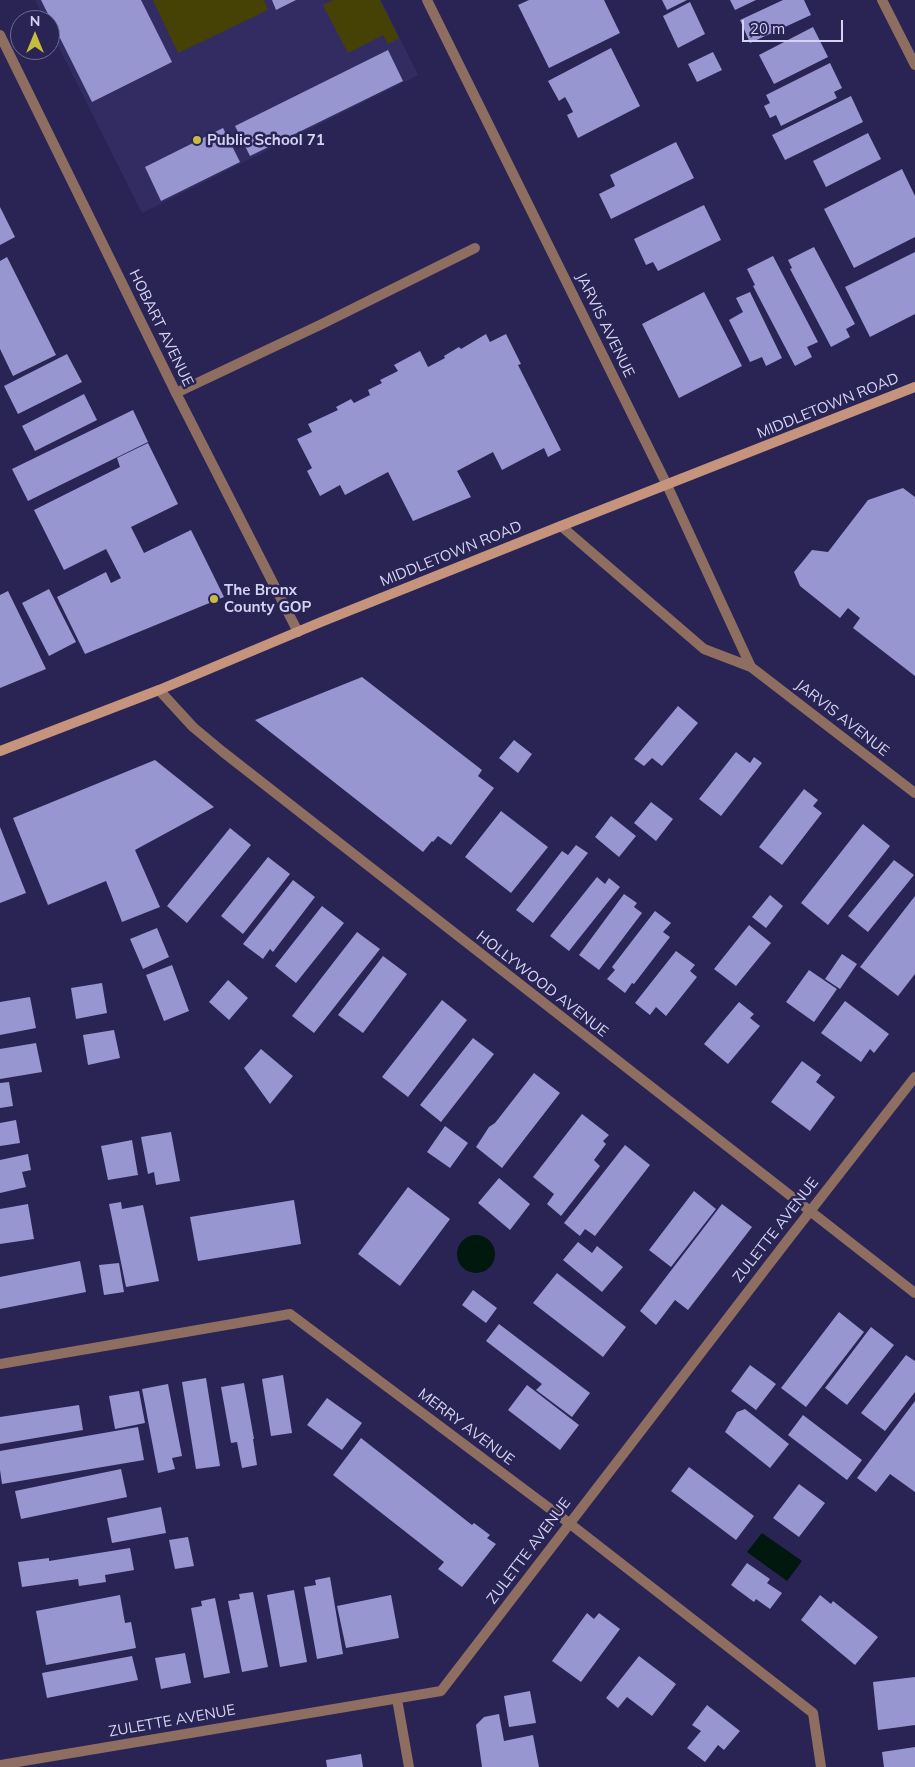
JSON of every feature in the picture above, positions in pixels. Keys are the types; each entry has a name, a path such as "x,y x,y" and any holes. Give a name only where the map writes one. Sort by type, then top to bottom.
{"street":[{"name":"JARVIS AVENUE","path":"427,0 667,485 751,667"},
{"path":"882,0 915,65"},
{"name":"HOBART AVENUE","path":"0,35 176,393 298,632"},
{"path":"176,393 331,320 475,248"},
{"name":"MIDDLETOWN ROAD","path":"0,751 159,690 561,526 915,387"},
{"name":"JARVIS AVENUE","path":"561,526 704,649 751,667 915,793"},
{"name":"HOLLYWOOD AVENUE","path":"159,690 193,727 223,752 915,1293"},
{"name":"ZULETTE AVENUE","path":"0,1765 440,1691 915,1077"},
{"name":"MERRY AVENUE","path":"0,1364 290,1314 569,1523 813,1713 821,1767"},
{"path":"397,1699 409,1767"}],"shaded area":[{"name":"Public School 71","path":"35,0 381,0 418,75 142,213 60,50 60,10 40,10"},
{"path":"153,0 264,0 268,10 178,53"},
{"path":"333,0 380,0 399,38 388,44 383,35 348,53 323,5"},
{"path":"476,1235 490,1240 495,1254 490,1268 476,1273 462,1268 457,1254 462,1240"},
{"path":"762,1533 802,1561 787,1581 747,1552"}],"building":[{"path":"41,0 141,0 172,62 92,102 60,38 60,10 46,10"},
{"path":"272,0 296,0 276,10"},
{"path":"529,0 604,0 620,33 549,68 518,5"},
{"path":"662,0 687,0 667,10"},
{"path":"730,0 756,0 735,10"},
{"path":"783,0 804,0 811,15 750,43 740,20"},
{"path":"690,2 705,34 678,48 663,16"},
{"path":"813,27 828,57 774,84 759,55"},
{"path":"611,48 640,106 578,138 567,115 573,112 569,104 565,97 559,101 548,81"},
{"path":"388,50 403,81 250,156 235,126"},
{"path":"713,52 722,70 697,82 688,64"},
{"path":"830,63 842,88 834,92 837,98 781,126 776,115 770,118 764,106 770,103 766,95"},
{"path":"851,96 863,122 785,160 772,135"},
{"path":"223,128 240,162 161,201 145,167"},
{"path":"868,133 881,159 826,187 813,161"},
{"path":"676,142 694,178 611,219 599,194 615,186 610,175"},
{"path":"902,169 915,196 915,237 854,268 824,209"},
{"path":"704,205 721,240 658,271 653,262 646,265 634,239"},
{"path":"0,207 15,237 0,245"},
{"path":"814,247 855,324 846,329 850,337 831,347 790,269 792,268 788,260"},
{"path":"915,252 915,314 870,337 845,287"},
{"path":"773,256 818,342 807,347 812,357 795,366 753,286 755,285 747,269"},
{"path":"7,257 56,355 13,376 0,349 0,261"},
{"path":"704,292 742,366 679,398 642,324"},
{"path":"750,292 782,358 766,366 762,357 750,362 729,320 743,312 736,298"},
{"path":"486,334 490,342 506,334 521,364 518,365 561,450 548,457 544,448 502,470 493,452 457,471 471,497 413,521 388,472 345,495 340,485 320,496 307,471 312,468 297,439 312,432 308,424 338,410 336,407 351,399 354,403 370,395 368,390 382,383 380,380 398,371 394,365 420,351 428,367 445,358 444,356 459,347 461,349"},
{"path":"67,354 82,382 18,414 4,386"},
{"path":"84,394 97,420 35,451 22,426"},
{"path":"133,410 148,442 28,501 12,469"},
{"path":"148,443 178,504 131,527 144,553 191,530 224,597 85,654 57,597 106,572 111,583 121,578 106,549 64,570 34,510 120,467 117,458"},
{"path":"903,488 915,497 915,676 853,628 860,618 848,608 840,618 800,586 794,572 812,550 828,552 868,500"},
{"path":"49,589 76,642 49,656 22,603"},
{"path":"8,591 46,669 0,688 0,595"},
{"path":"362,677 482,770 478,776 494,788 451,845 438,836 423,852 255,720"},
{"path":"678,706 698,723 662,766 652,758 644,766 634,759"},
{"path":"514,740 532,754 518,773 499,758"},
{"path":"736,752 750,763 754,757 762,763 721,816 699,799"},
{"path":"155,760 214,807 135,850 160,907 122,922 106,881 48,905 13,818"},
{"path":"804,789 818,800 813,806 822,813 782,865 759,847"},
{"path":"651,802 673,819 656,841 634,823"},
{"path":"501,811 548,847 511,893 465,857"},
{"path":"611,816 636,836 619,857 595,837"},
{"path":"863,824 890,846 828,925 801,903"},
{"path":"0,827 26,893 0,903"},
{"path":"230,828 251,845 187,923 167,906"},
{"path":"576,845 588,853 533,923 516,910 562,851 568,855"},
{"path":"268,857 290,874 243,934 221,916"},
{"path":"894,860 914,875 868,932 848,916"},
{"path":"597,877 605,884 609,878 620,887 569,951 550,936"},
{"path":"293,880 315,897 273,952 270,949 263,959 243,944"},
{"path":"624,894 637,903 634,907 642,913 599,970 579,955"},
{"path":"770,895 783,906 766,928 752,917"},
{"path":"915,896 915,974 898,996 860,967"},
{"path":"322,906 344,923 296,983 275,966"},
{"path":"655,911 671,923 663,932 670,937 625,993 607,979 615,970 612,967"},
{"path":"749,925 771,943 736,986 714,969"},
{"path":"157,928 169,957 143,969 130,939"},
{"path":"357,932 380,949 314,1033 292,1016"},
{"path":"676,951 695,965 690,971 697,977 666,1016 656,1007 650,1015 635,1003"},
{"path":"842,954 857,964 840,989 825,979"},
{"path":"383,956 407,974 363,1033 338,1015"},
{"path":"172,965 189,1011 164,1021 146,975"},
{"path":"809,970 837,989 814,1022 786,1002"},
{"path":"228,980 248,998 229,1020 209,1002"},
{"path":"102,983 107,1013 76,1019 71,988"},
{"path":"30,997 36,1028 0,1035 0,1002"},
{"path":"442,1000 467,1020 408,1097 382,1077"},
{"path":"845,1001 889,1034 874,1053 870,1049 861,1062 821,1033"},
{"path":"739,1002 754,1014 750,1018 760,1026 728,1064 704,1044"},
{"path":"114,1030 120,1058 88,1065 83,1035"},
{"path":"473,1038 494,1054 441,1122 420,1105"},
{"path":"36,1043 42,1072 0,1079 0,1049"},
{"path":"261,1049 293,1076 270,1104 244,1068"},
{"path":"802,1061 821,1075 816,1082 835,1097 810,1131 771,1102"},
{"path":"534,1073 560,1093 502,1168 476,1147 489,1127 495,1123"},
{"path":"9,1082 13,1106 0,1108 0,1083"},
{"path":"582,1114 609,1135 603,1141 606,1144 594,1160 600,1166 561,1216 547,1204 554,1194 533,1177"},
{"path":"16,1120 20,1143 0,1146 0,1123"},
{"path":"445,1126 468,1143 450,1168 427,1152"},
{"path":"171,1132 180,1181 156,1185 154,1172 148,1174 141,1137"},
{"path":"132,1140 138,1175 108,1180 101,1146"},
{"path":"625,1145 650,1165 595,1236 585,1229 580,1236 564,1223"},
{"path":"28,1154 31,1170 22,1172 26,1187 0,1193 0,1160"},
{"path":"499,1178 530,1204 510,1230 478,1203"},
{"path":"408,1187 450,1219 400,1286 358,1254"},
{"path":"694,1191 716,1209 671,1267 649,1250"},
{"path":"294,1200 301,1244 198,1261 190,1217"},
{"path":"121,1202 122,1209 143,1205 159,1281 126,1287 109,1204"},
{"path":"28,1204 34,1239 0,1244 0,1209"},
{"path":"722,1204 752,1227 688,1310 675,1300 656,1325 640,1311"},
{"path":"578,1242 592,1253 597,1246 623,1267 602,1292 563,1260"},
{"path":"80,1261 86,1292 0,1309 0,1277"},
{"path":"119,1263 124,1292 104,1295 99,1265"},
{"path":"557,1273 626,1327 603,1357 533,1303"},
{"path":"473,1290 497,1308 486,1323 462,1305"},
{"path":"839,1312 864,1332 806,1407 781,1388"},
{"path":"499,1324 590,1393 572,1417 536,1390 542,1384 486,1341"},
{"path":"871,1327 894,1345 847,1405 825,1388"},
{"path":"906,1355 915,1361 915,1392 885,1431 861,1413"},
{"path":"750,1365 776,1384 756,1410 731,1391"},
{"path":"283,1375 292,1433 271,1436 262,1379"},
{"path":"206,1378 220,1466 196,1469 182,1382"},
{"path":"244,1383 257,1465 242,1468 237,1442 231,1443 221,1387"},
{"path":"168,1384 182,1456 172,1458 175,1469 158,1473 142,1389"},
{"path":"527,1385 579,1425 560,1450 508,1410"},
{"path":"139,1391 145,1423 115,1429 109,1396"},
{"path":"327,1398 362,1423 342,1450 307,1425"},
{"path":"915,1401 915,1492 890,1474 876,1492 857,1478"},
{"path":"79,1405 83,1430 0,1444 0,1417"},
{"path":"745,1409 789,1444 770,1468 725,1432 737,1412"},
{"path":"803,1415 862,1460 847,1480 788,1435"},
{"path":"138,1427 144,1460 2,1484 0,1451"},
{"path":"361,1438 472,1525 474,1523 490,1535 487,1538 496,1544 462,1587 438,1569 444,1562 333,1475"},
{"path":"689,1467 754,1516 736,1540 671,1491"},
{"path":"121,1469 127,1497 21,1519 15,1491"},
{"path":"799,1484 825,1503 799,1537 773,1518"},
{"path":"161,1507 166,1533 112,1543 107,1518"},
{"path":"188,1537 194,1566 175,1569 169,1540"},
{"path":"130,1548 134,1570 105,1575 106,1582 79,1586 78,1579 22,1587 18,1562 49,1558 49,1561"},
{"path":"747,1563 770,1579 767,1583 782,1593 770,1609 756,1599 754,1602 731,1585"},
{"path":"330,1577 343,1654 317,1659 304,1587 316,1585 315,1580"},
{"path":"294,1590 307,1662 280,1667 267,1595"},
{"path":"253,1592 268,1667 242,1672 228,1601 240,1599 239,1594"},
{"path":"120,1595 125,1623 131,1622 136,1648 46,1665 36,1611"},
{"path":"391,1595 399,1638 346,1648 337,1606"},
{"path":"820,1595 831,1604 833,1601 878,1637 855,1665 801,1620"},
{"path":"215,1598 230,1673 204,1678 191,1608 202,1606 201,1601"},
{"path":"587,1613 594,1619 599,1613 620,1629 581,1682 552,1661"},
{"path":"185,1653 191,1683 161,1689 155,1658"},
{"path":"132,1656 138,1680 47,1698 42,1673"},
{"path":"639,1656 676,1684 652,1716 627,1697 618,1708 606,1698"},
{"path":"915,1677 915,1725 878,1730 873,1682"},
{"path":"530,1691 536,1723 509,1727 504,1696"},
{"path":"707,1705 740,1731 724,1750 718,1745 705,1762 687,1748 701,1731 692,1725"},
{"path":"499,1714 504,1741 533,1735 539,1767 482,1767 476,1725 484,1717"},
{"path":"915,1747 915,1767 884,1767 882,1752"},
{"path":"361,1754 363,1767 327,1767 326,1760"}],"place":[{"name":"Public School 71","path":"197,140"},
{"name":"The Bronx County GOP","path":"214,599"}]}
